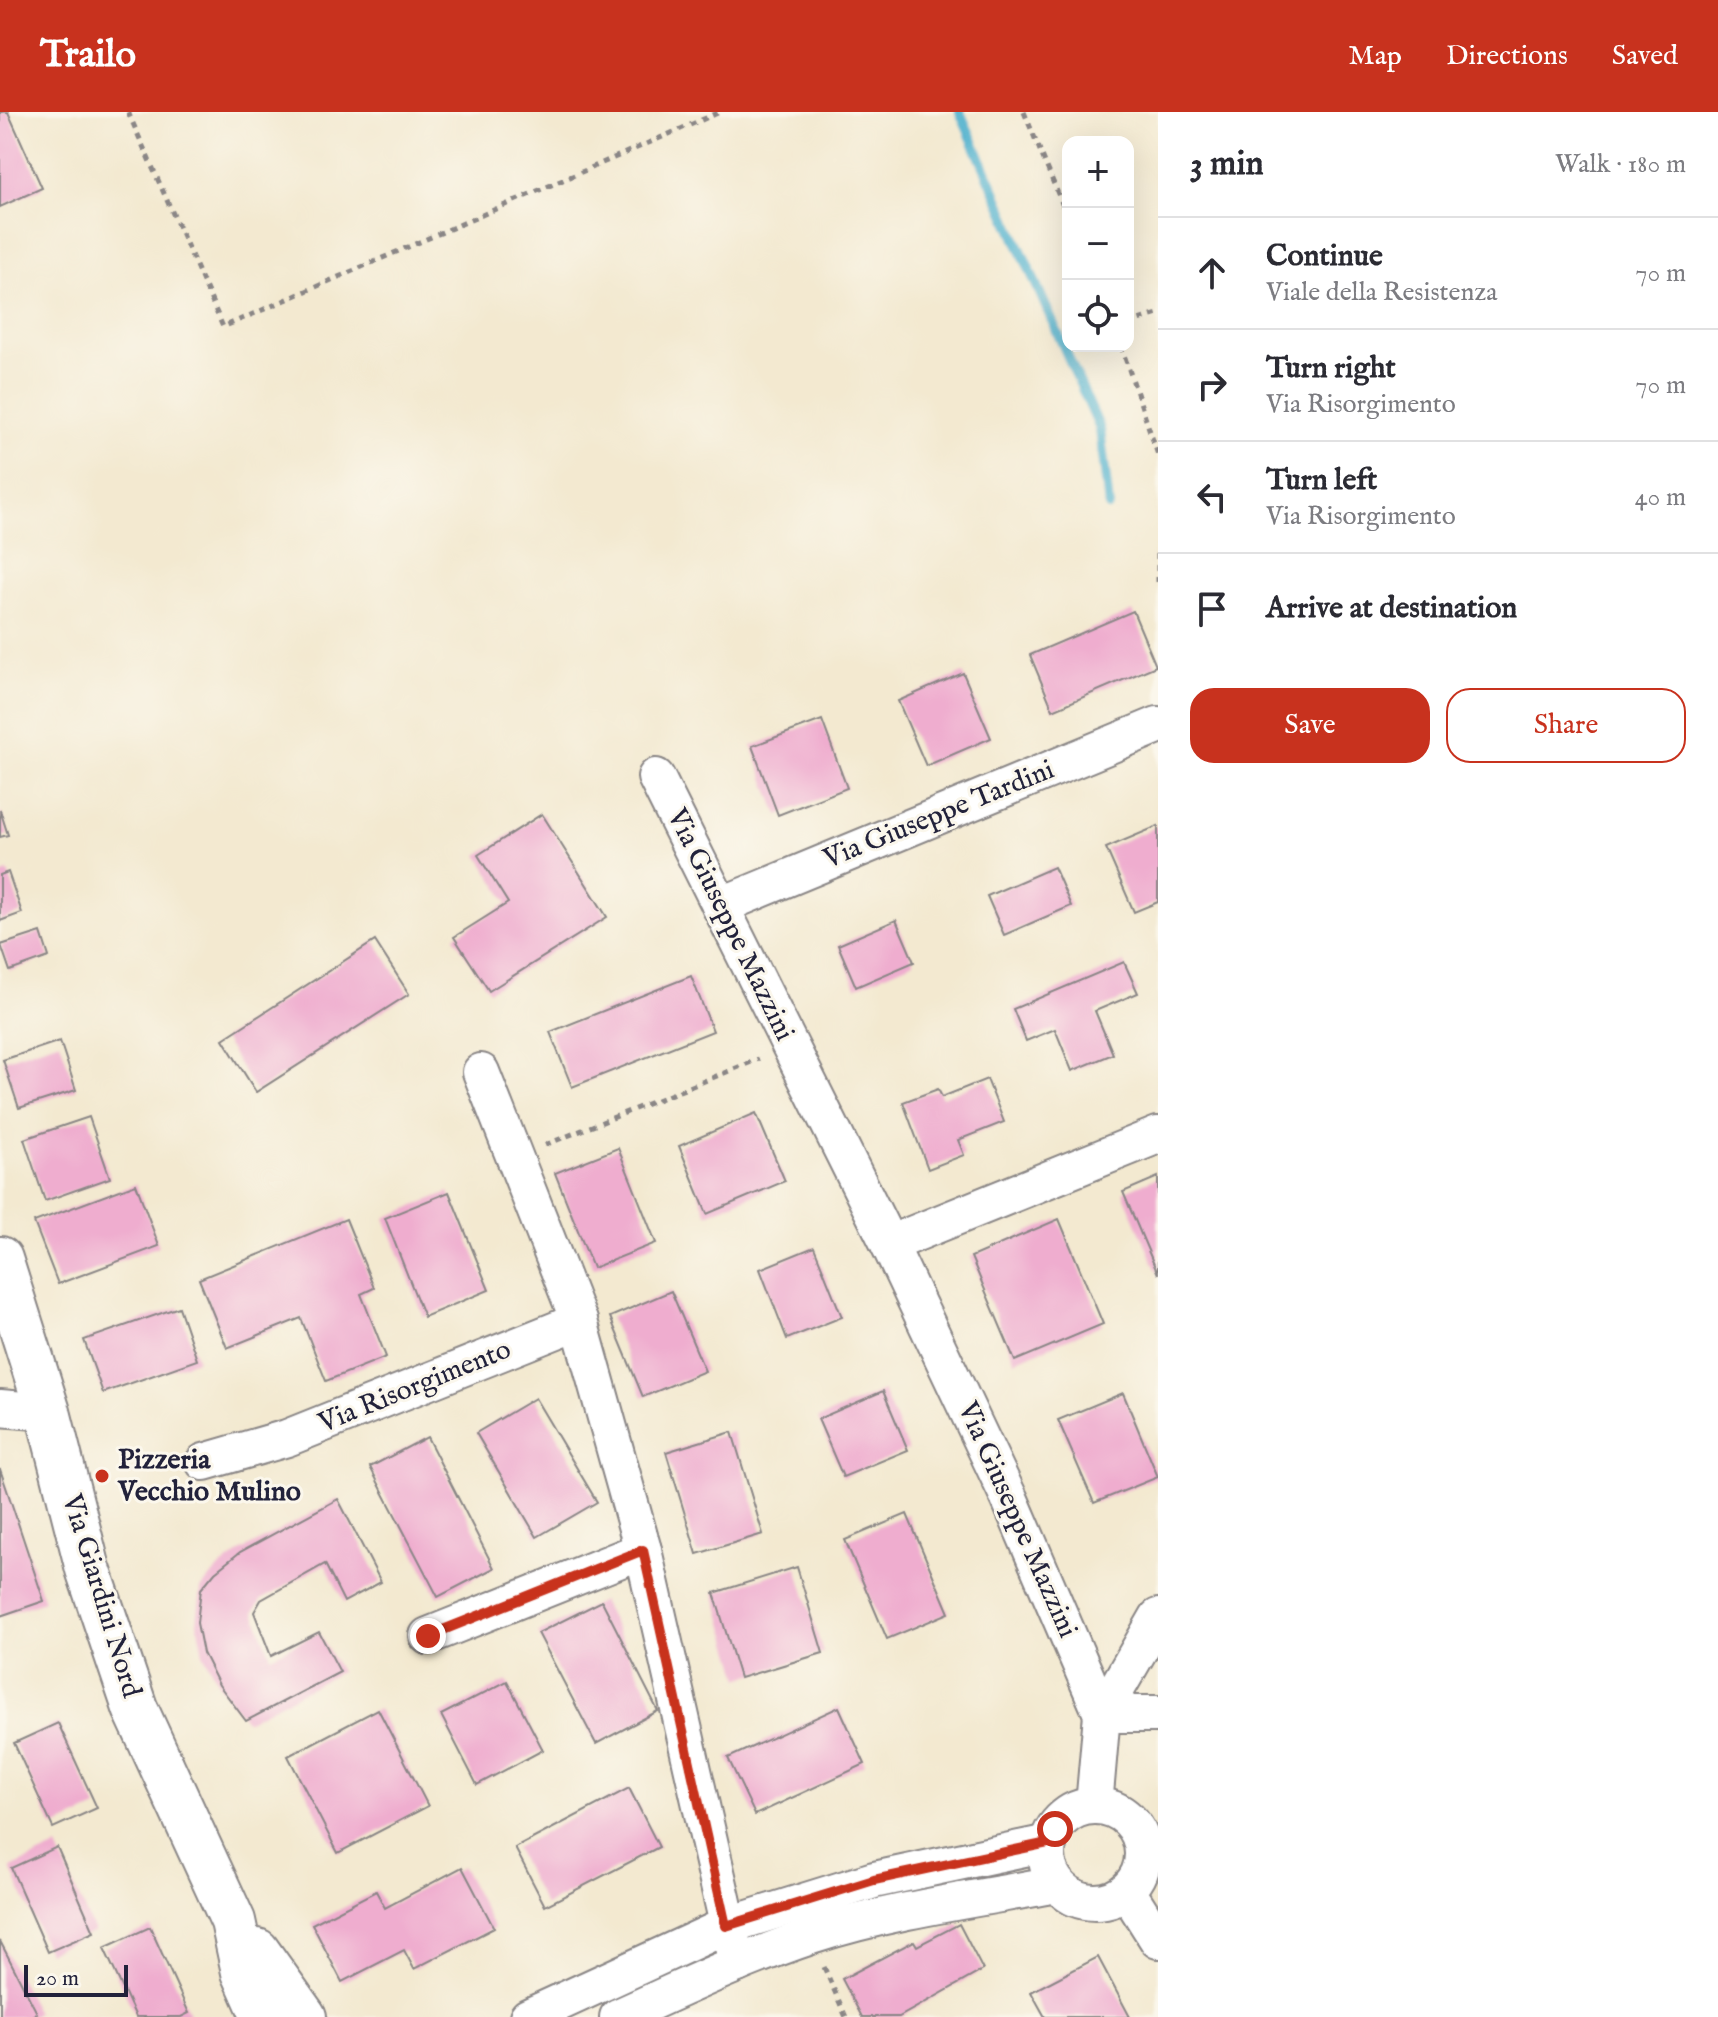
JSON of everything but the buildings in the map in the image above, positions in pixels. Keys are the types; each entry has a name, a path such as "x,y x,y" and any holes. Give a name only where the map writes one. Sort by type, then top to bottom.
{"main road":[{"name":"Via Giardini Nord","path":"0,1259 48,1412 88,1569 135,1708 233,1921 304,2017"},
{"name":"Via Giardini Nord","path":"233,1921 244,1972 264,2017"}],"street":[{"name":"Via Giuseppe Tardini","path":"720,906 1158,725"},
{"name":"Via Giuseppe Mazzini","path":"656,777 889,1244 1010,1500 1102,1714 1094,1806"},
{"path":"481,1072 579,1321 643,1550 737,1964"},
{"path":"889,1244 1158,1135"},
{"name":"Via Risorgimento","path":"204,1462 287,1438 579,1321"},
{"path":"0,1408 48,1412"},
{"path":"428,1636 643,1550"},
{"path":"1158,1617 1102,1714 1158,1714"},
{"path":"1094,1806 1122,1814 1141,1837 1142,1866 1127,1891 1103,1902 1078,1899 1057,1884 1047,1857 1048,1843 1065,1817 1094,1806"},
{"path":"528,2017 726,1926 874,1880 1048,1843"},
{"path":"618,2017 737,1964 812,1936 885,1916 1057,1884"},
{"path":"1127,1891 1158,1940"}],"path":[{"path":"128,112 223,327 720,112"},
{"path":"1024,112 1064,208"},
{"path":"1134,321 1158,314"},
{"path":"1123,352 1158,455"},
{"path":"1158,553 1158,582"},
{"path":"515,1158 790,1046"},
{"path":"812,1936 846,2017"}],"waterway":[{"path":"960,112 1100,429 1109,506"}],"place":[{"name":"Pizzeria Vecchio Mulino","path":"102,1476"}],"route":[{"path":"428,1636 643,1550 726,1926 874,1880 1048,1843 1055,1829"}]}
